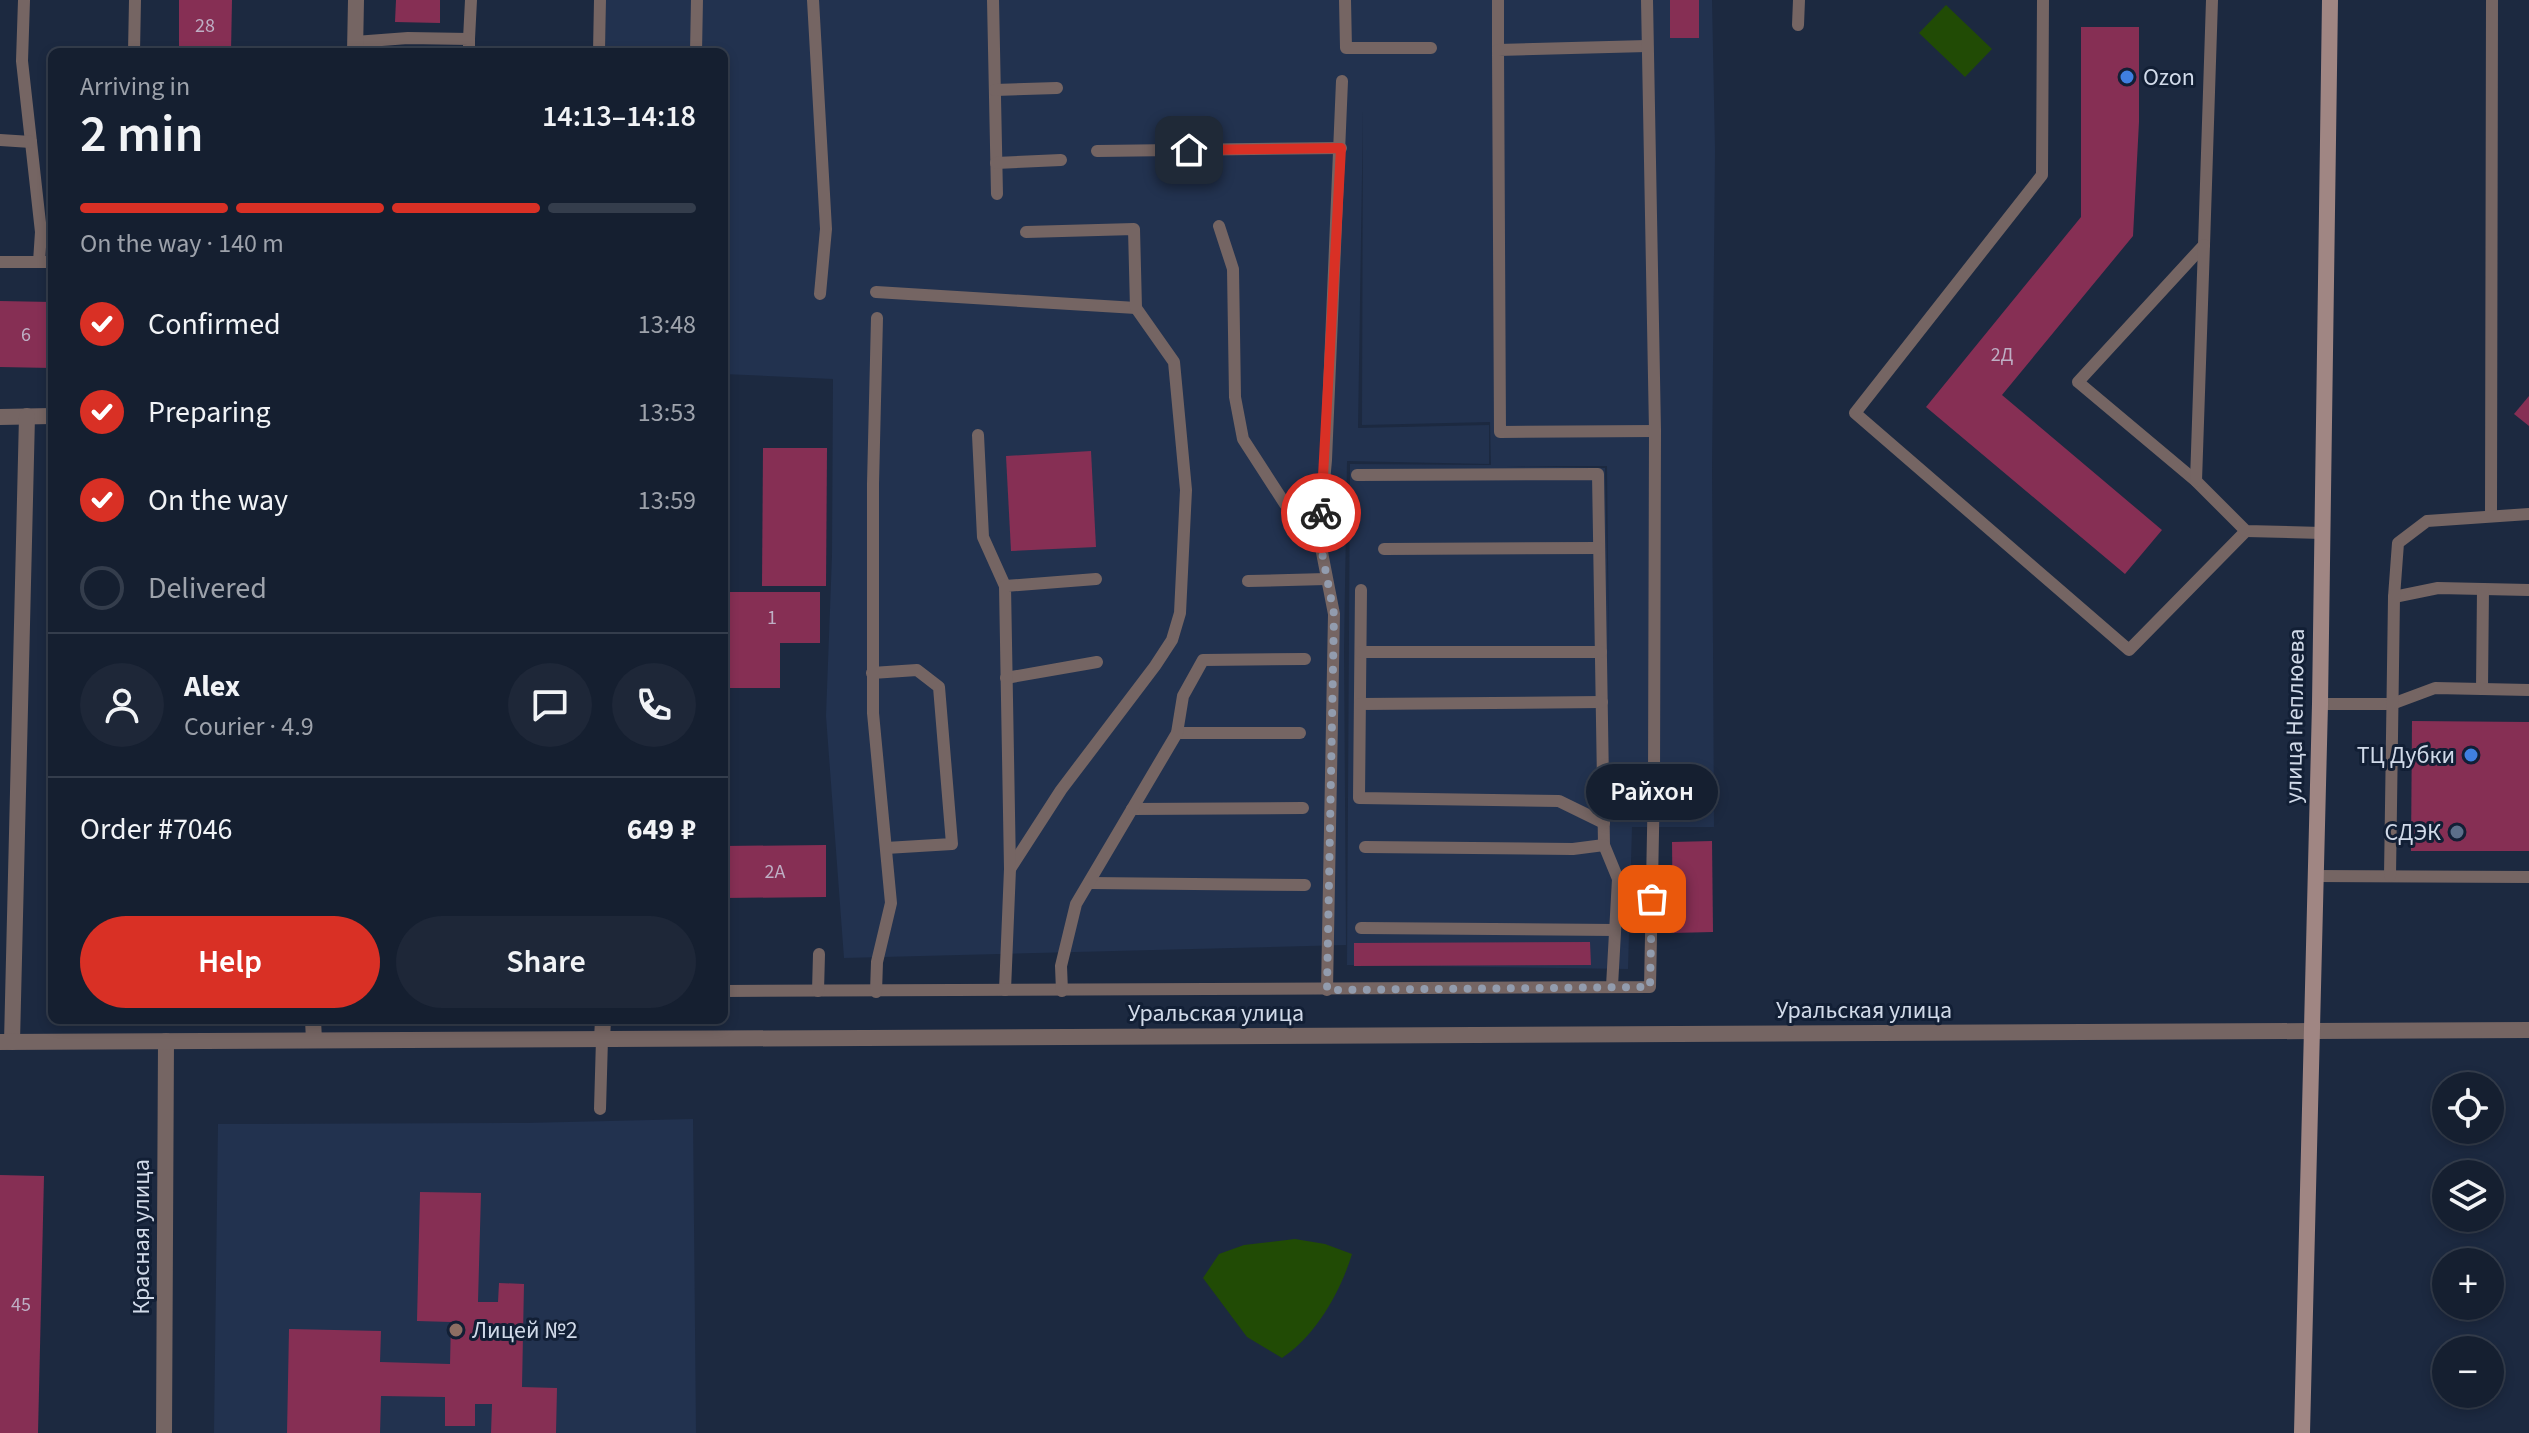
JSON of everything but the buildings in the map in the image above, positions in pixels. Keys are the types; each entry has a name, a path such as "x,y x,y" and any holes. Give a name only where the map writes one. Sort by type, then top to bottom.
{"main road":[{"name":"улица Неплюева","path":"2302,1433 2320,704 2330,0"}],"street":[{"path":"355,47 356,0"},
{"path":"6,1042 27,416"},
{"path":"0,417 48,416"},
{"path":"313,1024 314,1040"},
{"path":"602,1039 603,1024"},
{"name":"Уральская улица","path":"6,1042 2529,1030"},
{"name":"Красная улица","path":"164,1433 166,1041"}],"lane":[{"path":"0,262 46,262 46,229 31,142 22,61 24,0"},
{"path":"134,48 135,0"},
{"path":"355,47 408,38 469,46 471,0"},
{"path":"599,48 600,0"},
{"path":"696,48 697,0"},
{"path":"813,0 826,229 820,294"},
{"path":"993,0 997,194"},
{"path":"1345,0 1346,48 1431,48"},
{"path":"1498,0 1500,432 1655,431"},
{"path":"728,991 1650,987 1655,765 1655,431 1647,0"},
{"path":"1798,25 1799,0"},
{"path":"2043,0 2042,175 1855,413 2129,650 2246,531"},
{"path":"2196,481 2212,0"},
{"path":"2491,516 2492,0"},
{"path":"1498,50 1647,46"},
{"path":"1327,990 1334,614 1319,537 1326,460 1342,81"},
{"path":"995,90 1057,88"},
{"path":"0,140 31,142"},
{"path":"1097,151 1341,148"},
{"path":"996,163 1061,160"},
{"path":"1219,226 1233,269 1234,382 1243,439 1285,504 1319,537"},
{"path":"1010,869 1061,790 1172,640 1180,613 1186,490 1174,362 1136,308 1134,229 1026,232"},
{"path":"2204,245 2078,382 2196,481 2246,531 2322,533"},
{"path":"876,292 1136,308"},
{"path":"876,992 877,962 891,903 872,673 877,318"},
{"path":"978,435 983,537 1005,586 1010,869 1005,990"},
{"path":"1357,475 1598,474 1604,845 1618,879 1612,986"},
{"path":"2390,876 2394,597 2398,543 2427,521 2529,514"},
{"path":"1384,549 1599,548"},
{"path":"1005,586 1096,579"},
{"path":"1248,581 1326,579"},
{"path":"2394,597 2438,588 2529,590"},
{"path":"2482,689 2483,589"},
{"path":"1361,590 1359,798 1559,801 1604,823"},
{"path":"1361,652 1601,652"},
{"path":"1062,991 1061,966 1076,904 1177,733 1183,696 1203,660 1305,659"},
{"path":"1006,678 1097,662"},
{"path":"872,673 917,670 939,687 952,844 886,848"},
{"path":"2320,704 2392,704 2435,688 2529,690"},
{"path":"1360,704 1602,702"},
{"path":"1177,733 1300,733"},
{"path":"1132,809 1303,808"},
{"path":"1365,847 1573,849 1604,845"},
{"path":"2314,876 2529,877"},
{"path":"1089,883 1305,885"},
{"path":"1361,928 1615,930"},
{"path":"818,991 819,954"},
{"path":"600,1109 602,1039"}],"shaded area":[{"path":"606,0 1712,0 1715,150 1712,468 1714,827 1632,827 1628,969 1347,965 1350,464 1491,465 1490,422 1362,425 1363,110 1358,428 1489,425 1489,464 1347,461 1344,650 1346,945 844,958 826,716 832,556 833,379 728,374 728,48 605,48","holes":["1506,466 1607,466 1609,653 1605,468"]},
{"name":"Лицей №2","path":"693,1119 696,1433 214,1433 218,1124"}],"green space":[{"path":"1946,5 1992,49 1965,77 1919,33"},
{"path":"1295,1239 1325,1244 1352,1254 1325,1312 1306,1338 1282,1358 1247,1337 1203,1278 1219,1254 1244,1245"}],"way so far":[{"path":"1321,513 1319,537 1334,614 1327,990 1650,987 1652,899"}],"place":[{"name":"Ozon","path":"2127,77"},
{"name":"ТЦ Дубки","path":"2471,755"},
{"name":"СДЭК","path":"2457,832"},
{"name":"Райхон","path":"1652,899"},
{"name":"Лицей №2","path":"456,1330"}],"route":[{"path":"1189,150 1341,148 1321,513"}]}
